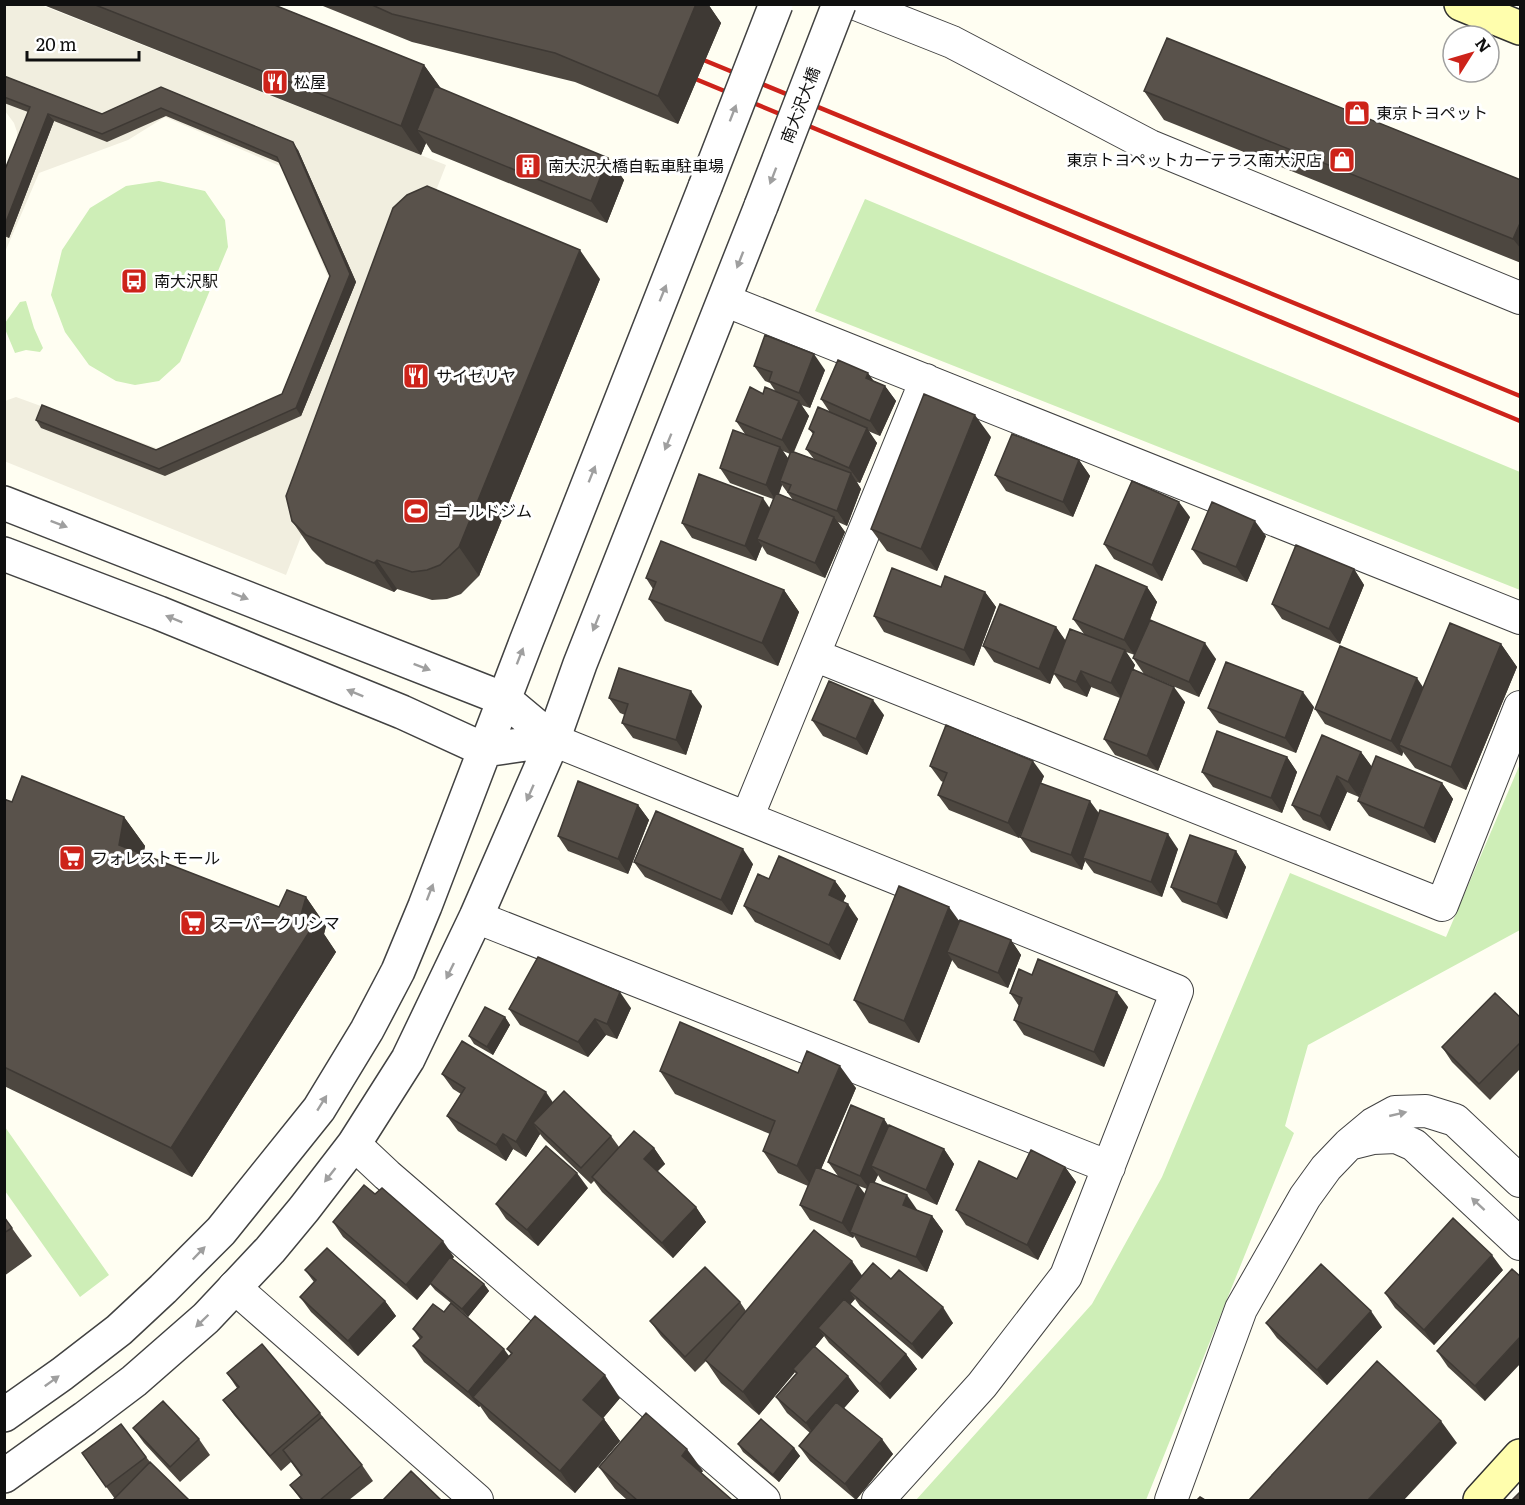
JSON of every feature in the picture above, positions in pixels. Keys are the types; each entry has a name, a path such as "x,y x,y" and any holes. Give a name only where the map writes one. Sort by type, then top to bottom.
{"main road":[{"path":"1461,4 1521,28"},
{"path":"1480,1500 1521,1456"}],"street":[{"path":"4,1415 119,1330 164,1289 233,1216 319,1109 367,1030 398,971 425,906 776,4"},
{"name":"南大沢大橋","path":"4,1476 134,1381 206,1318 270,1250 304,1209 354,1144 408,1059 476,917 553,740 580,664 839,4"},
{"path":"856,4 951,42 1150,146 1521,298"},
{"path":"724,300 1521,618"},
{"path":"747,818 926,380"},
{"path":"4,503 504,699 553,740 1177,991 1066,1276 982,1385 878,1500"},
{"path":"4,554 159,613 339,686 485,750 553,740"},
{"path":"814,655 1442,905 1521,707"},
{"path":"476,917 1109,1167"},
{"path":"1171,1500 1241,1309 1305,1197 1326,1168 1349,1144 1373,1124 1395,1112 1426,1111 1455,1120 1521,1181"},
{"path":"1349,1144 1373,1138 1396,1137 1414,1144 1521,1244"},
{"path":"354,1144 764,1500"},
{"path":"234,1287 477,1500"}],"green space":[{"path":"159,181 205,191 225,220 228,247 180,362 159,381 135,385 116,381 89,365 65,332 51,295 62,250 90,208 126,186"},
{"path":"865,199 1520,472 1520,590 815,311"},
{"path":"26,301 43,348 40,352 26,350 15,353 5,329 5,323 20,302"},
{"path":"1520,764 1520,930 1308,1045 1285,1126 1294,1133 1146,1500 916,1500 1092,1304 1162,1177 1290,873 1446,937"},
{"path":"5,1127 109,1275 80,1297 5,1191"}],"shaded area":[{"path":"5,5 41,5 446,165 286,575 4,461 5,401 16,397 165,451 283,398 330,281 280,166 165,117 128,140 39,173 5,252 5,178 17,145 17,132 14,123 5,111"}],"building":[{"path":"93,4 272,4 424,65 401,126"},
{"path":"370,4 696,4 658,96 555,53 392,14"},
{"name":"東京トヨペットカーテラス南大沢店","path":"1167,38 1521,180 1521,221 1513,239 1144,91"},
{"path":"4,76 102,114 161,87 293,142 350,274 296,408 159,469 36,420 42,405 156,450 282,394 330,276 277,157 161,108 102,134 48,114 4,227 4,172 30,107 4,97"},
{"name":"南大沢大橋自転車駐車場","path":"435,86 608,158 591,201 417,130"},
{"path":"427,186 580,250 459,547 440,565 412,572 377,560 374,563 306,535 292,521 286,496 393,208 407,195"},
{"path":"765,335 814,354 799,393 769,381 772,372 754,366"},
{"path":"838,360 868,373 866,378 885,386 870,421 821,399"},
{"path":"750,387 763,394 765,387 799,401 782,440 736,421"},
{"path":"924,394 975,415 921,549 871,529"},
{"path":"818,407 867,428 849,468 806,449 814,432 809,429"},
{"path":"733,430 780,447 766,485 720,468"},
{"path":"1012,434 1079,460 1063,502 995,475"},
{"path":"791,451 851,473 837,511 788,492 791,485 780,481"},
{"path":"699,474 763,498 745,546 682,523"},
{"path":"1132,481 1179,502 1152,565 1104,544"},
{"path":"776,493 834,517 815,563 757,539"},
{"path":"1212,502 1255,521 1236,567 1192,549"},
{"path":"661,541 784,590 762,643 649,599 656,582 646,578"},
{"path":"1296,545 1354,569 1329,629 1272,604"},
{"path":"1096,565 1147,587 1124,640 1073,619"},
{"path":"892,568 941,587 945,576 985,592 964,650 874,616"},
{"path":"1000,604 1056,627 1039,669 983,646"},
{"path":"1150,620 1205,643 1189,682 1133,658"},
{"path":"1450,623 1501,644 1451,767 1399,745"},
{"path":"1070,629 1125,650 1111,683 1081,671 1076,682 1053,673"},
{"path":"1340,646 1417,678 1391,741 1315,709"},
{"path":"1226,662 1303,692 1285,738 1208,708"},
{"path":"619,668 691,691 676,740 622,723 628,704 609,698"},
{"path":"1132,669 1174,687 1147,756 1104,739"},
{"path":"829,681 873,700 856,739 812,720"},
{"path":"946,725 1033,761 1008,823 938,795 947,773 930,766"},
{"path":"1217,731 1287,757 1271,798 1202,772"},
{"path":"1322,735 1361,752 1348,782 1337,776 1320,816 1292,805"},
{"path":"1376,756 1442,783 1424,828 1358,801"},
{"path":"22,776 124,817 119,845 279,907 287,890 306,897 301,915 315,923 171,1148 4,1067 4,799 12,802"},
{"path":"578,781 638,805 618,859 558,836"},
{"path":"1040,783 1090,801 1071,855 1020,837"},
{"path":"1100,810 1168,834 1151,882 1083,858"},
{"path":"656,811 743,849 721,900 634,862"},
{"path":"1190,835 1236,851 1217,904 1171,887"},
{"path":"779,856 835,881 829,895 848,904 829,945 744,906 758,874 769,879"},
{"path":"899,886 949,907 904,1021 854,1000"},
{"path":"960,920 1011,940 998,973 947,952"},
{"path":"538,957 620,992 607,1024 595,1019 578,1042 509,1009"},
{"path":"1038,959 1117,992 1094,1052 1014,1020 1022,998 1010,993 1019,969 1032,975"},
{"path":"1495,993 1521,1018 1521,1042 1479,1084 1442,1047"},
{"path":"485,1007 505,1017 487,1047 469,1036"},
{"path":"680,1022 798,1073 807,1051 840,1066 797,1166 763,1151 775,1121 660,1071"},
{"path":"462,1041 546,1092 516,1142 503,1134 496,1145 447,1116 465,1088 442,1074"},
{"path":"564,1091 611,1136 581,1168 533,1123"},
{"path":"851,1105 884,1119 860,1176 828,1162"},
{"path":"889,1125 944,1149 926,1190 871,1166"},
{"path":"634,1131 654,1148 644,1159 696,1207 662,1243 592,1177"},
{"path":"546,1146 577,1173 527,1230 496,1204"},
{"path":"1031,1150 1065,1167 1027,1245 956,1210 979,1161 1017,1179"},
{"path":"816,1167 858,1185 842,1223 800,1205"},
{"path":"870,1181 907,1195 903,1205 932,1216 916,1257 850,1232"},
{"path":"364,1185 375,1194 382,1188 443,1241 406,1285 333,1222"},
{"path":"4,1217 12,1228 4,1233"},
{"path":"1453,1218 1492,1255 1424,1330 1385,1293"},
{"path":"814,1230 852,1261 743,1392 705,1360"},
{"path":"327,1248 385,1301 348,1341 300,1297 316,1280 305,1270"},
{"path":"450,1257 484,1284 462,1309 430,1283"},
{"path":"873,1263 891,1279 899,1270 943,1307 912,1344 849,1291"},
{"path":"1321,1264 1371,1311 1317,1370 1266,1323"},
{"path":"705,1267 740,1302 685,1357 650,1321"},
{"path":"1512,1269 1521,1277 1521,1336 1475,1386 1437,1351"},
{"path":"844,1299 906,1354 880,1384 818,1328"},
{"path":"451,1303 504,1349 468,1392 413,1346 422,1337 413,1329 433,1304 444,1312"},
{"path":"535,1316 605,1375 583,1400 604,1419 560,1471 473,1397 512,1353 507,1349"},
{"path":"262,1344 320,1413 270,1456 223,1400 239,1387 227,1373"},
{"path":"814,1346 848,1376 806,1423 776,1397 797,1373 793,1369"},
{"path":"1377,1361 1441,1421 1368,1500 1249,1500"},
{"path":"163,1401 199,1439 170,1467 133,1428"},
{"path":"836,1402 882,1439 845,1484 799,1446"},
{"path":"646,1413 687,1449 682,1456 732,1500 637,1500 599,1467"},
{"path":"322,1417 362,1465 320,1500 303,1500 290,1485 302,1475 283,1450"},
{"path":"761,1419 794,1448 773,1475 738,1444"},
{"path":"121,1424 146,1457 106,1487 82,1453"},
{"path":"150,1462 189,1500 113,1500"},
{"path":"411,1471 441,1500 383,1500"},
{"path":"1521,1491 1521,1500 1512,1500"}],"railway":[{"path":"689,54 1520,396"},
{"path":"681,73 1520,421"}],"place":[{"name":"松屋","path":"275,82"},
{"name":"東京トヨペット","path":"1357,113"},
{"name":"東京トヨペットカーテラス南大沢店","path":"1342,160"},
{"name":"南大沢大橋自転車駐車場","path":"528,166"},
{"name":"南大沢駅","path":"134,281"},
{"name":"サイゼリヤ","path":"416,376"},
{"name":"ゴールドジム","path":"416,511"},
{"name":"フォレストモール","path":"72,858"},
{"name":"スーパークリシマ","path":"193,923"}]}
